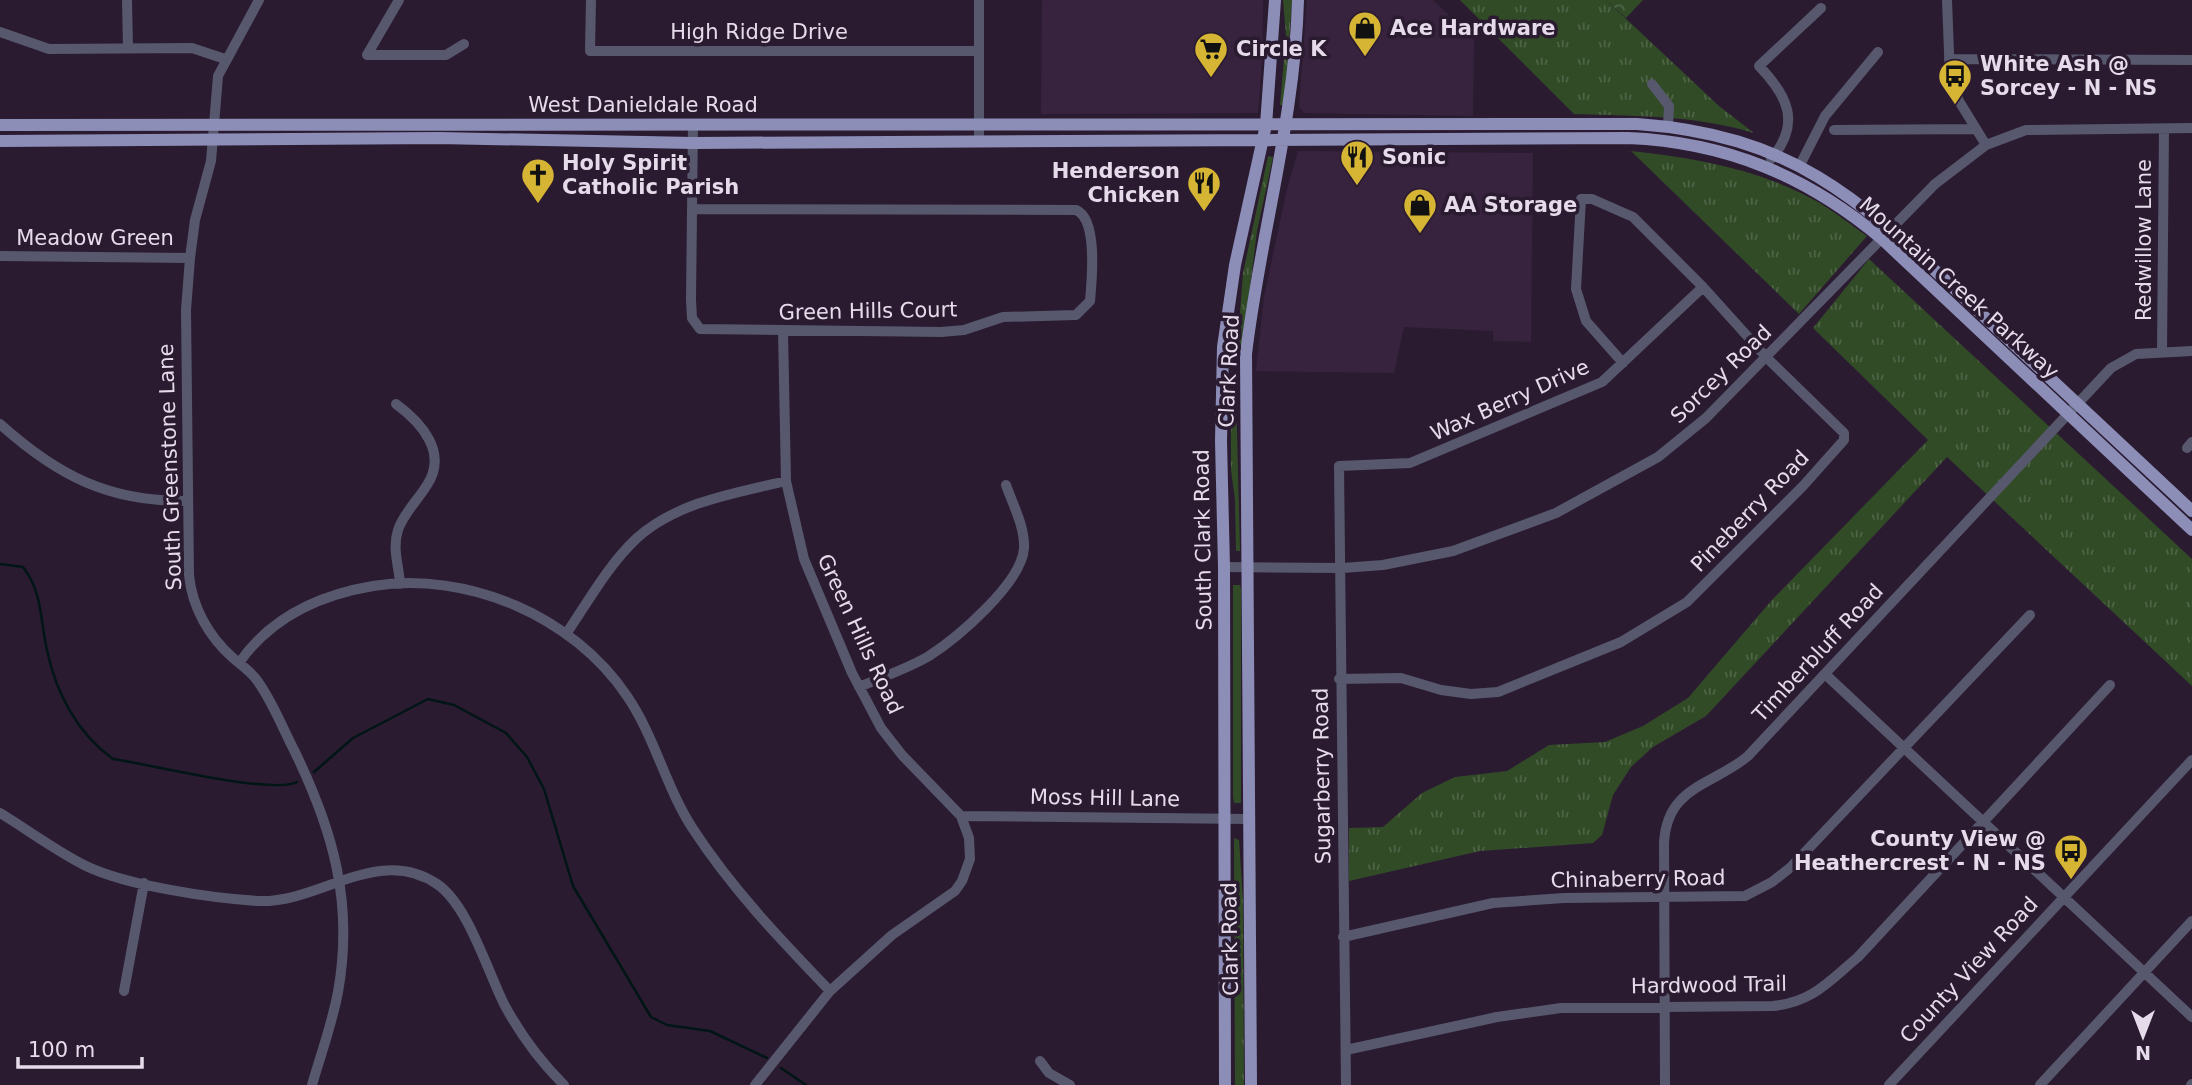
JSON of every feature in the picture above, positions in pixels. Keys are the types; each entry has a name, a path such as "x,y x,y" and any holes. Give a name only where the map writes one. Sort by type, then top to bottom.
{"main road":[{"name":"South Clark Road","path":"1225,1085 1223,371 1228,304 1266,125 1275,0"},
{"name":"Clark Road","path":"1251,1085 1245,372 1254,288 1287,125 1294,74 1298,0"},
{"path":"391,124 391,139"},
{"path":"498,124 498,139"},
{"path":"600,124 600,141"},
{"path":"1039,124 1040,141"},
{"path":"1125,124 1127,140"},
{"path":"1507,124 1508,139"},
{"name":"West Danieldale Road","path":"0,125 1287,125"},
{"name":"Mountain Creek Parkway","path":"1287,125 1668,126 1717,135 1800,165 1851,196 2068,414 2192,530"},
{"name":"Mountain Creek Parkway","path":"1284,141 1657,139 1728,152 1765,165 1804,183 1887,234 2192,511"},
{"name":"West Danieldale Road","path":"0,141 1284,141"},
{"path":"1223,371 1245,372"}],"street":[{"path":"127,0 128,48"},
{"path":"0,32 49,49 192,48 225,60 259,0"},
{"path":"399,0 367,55 446,55 464,44"},
{"name":"High Ridge Drive","path":"590,0 590,51 979,51"},
{"path":"979,0 979,142"},
{"path":"1947,0 1949,59 1954,90 1986,145"},
{"path":"1765,165 1775,154 1788,109 1780,88 1759,65 1821,8"},
{"path":"1800,165 1825,116 1878,52"},
{"path":"1949,59 2192,60"},
{"name":"South Greenstone Lane","path":"225,60 218,76 211,124 211,161 195,220 186,310 189,575 195,605 223,648 261,686 313,787 326,822 340,881 344,914 342,966 335,1007 312,1085"},
{"path":"1652,84 1669,106 1668,126"},
{"name":"Green Hills Court","path":"693,124 691,300 695,325 711,331 954,332 1003,317 1076,315 1090,300 1089,221 1082,212 1071,209 693,209"},
{"path":"1834,130 1976,128"},
{"name":"Sorcey Road","path":"1224,568 1342,568 1383,565 1453,551 1556,513 1658,457 1706,418 1935,184 1986,145 2026,130 2192,128"},
{"name":"Redwillow Lane","path":"2162,351 2164,129"},
{"name":"Pineberry Road","path":"1339,679 1401,678 1451,691 1498,692 1621,642 1687,602 1803,486 1844,440 1844,433 1833,421 1767,358 1703,287 1633,217 1592,199 1581,199 1576,289 1586,321 1623,363"},
{"name":"Meadow Green","path":"0,256 190,258"},
{"name":"Wax Berry Drive","path":"1339,466 1410,463 1602,382 1703,287"},
{"name":"Green Hills Road","path":"755,1085 830,991 892,935 955,891 967,871 970,859 969,838 961,816 891,743 859,687 804,559 786,481 783,331"},
{"name":"Timberbluff Road","path":"1665,1085 1665,826 1674,808 1690,791 1748,756 2077,404 2123,359 2136,354 2192,351"},
{"path":"396,404 424,429 430,438 435,462 430,482 399,527 395,549 400,584"},
{"path":"0,424 24,445 83,483 126,496 188,501"},
{"name":"Sugarberry Road","path":"1339,466 1342,568 1339,679 1346,1085"},
{"path":"566,634 620,557 654,525 694,505 786,481"},
{"path":"859,687 914,663 938,649 994,599 1014,576 1024,547 1022,532 1006,485"},
{"path":"239,663 264,634 302,607 339,593 400,584 487,593 521,607 566,634 605,669 627,696 689,823 710,855 752,907 830,991"},
{"name":"Chinaberry Road","path":"1343,937 1493,903 1564,898 1745,896 1772,882 1791,867 2030,615"},
{"path":"1825,674 1986,821 2192,1017"},
{"name":"Hardwood Trail","path":"1346,1050 1497,1017 1548,1009 1773,1006 1793,1004 1813,996 1858,957 2110,685"},
{"name":"County View Road","path":"1889,1085 2192,760"},
{"path":"0,813 89,867 144,883 214,896 276,901 308,894 365,873 395,870 438,885 459,909 512,1018 533,1049 564,1085"},
{"name":"Moss Hill Lane","path":"961,816 1248,819"},
{"path":"124,991 144,883"},
{"path":"2040,1085 2192,921"},
{"path":"1040,1061 1049,1073 1070,1085"}],"shaded area":[{"path":"1042,0 1263,0 1258,113 1041,114"},
{"path":"1307,0 1433,0 1474,40 1473,116 1304,113 1299,107"},
{"path":"1298,151 1533,153 1531,342 1493,341 1493,331 1404,327 1394,373 1256,371 1264,297"}],"green space":[{"path":"1283,0 1292,0 1285,105 1280,105 1286,36"},
{"path":"1460,0 1606,0 1719,106 1754,133 1687,120 1574,114"},
{"path":"1606,0 1643,0 1626,18"},
{"path":"1631,151 1727,167 1773,181 1818,202 1867,236 1799,314"},
{"path":"1268,156 1273,157 1257,231 1242,351 1237,351 1243,273"},
{"path":"1869,259 2192,559 2192,686 1947,457 1706,716 1653,747 1631,767 1613,795 1602,835 1593,843 1480,851 1349,881 1349,828 1383,827 1422,793 1455,777 1507,771 1549,745 1605,742 1643,726 1688,698 1771,601 1928,440 1813,328"},
{"path":"1231,390 1236,393 1240,551 1236,551 1235,499 1231,470"},
{"path":"1233,585 1240,585 1241,590 1241,803 1234,803 1233,797"},
{"path":"1234,838 1239,840 1243,899 1244,1085 1235,1085"}],"waterway":[{"path":"0,564 23,567 29,577 38,597 51,666 62,697 89,737 113,759 238,782 263,785 297,782"},
{"path":"314,772 353,738 428,699 454,705 506,733 527,757 544,789 573,886 651,1017 667,1025 710,1031 767,1058"},
{"path":"781,1068 806,1085"}],"place":[{"name":"Ace Hardware","path":"1365,58"},
{"name":"Circle K","path":"1211,79"},
{"name":"White Ash @ Sorcey - N - NS","path":"1955,106"},
{"name":"Sonic","path":"1357,187"},
{"name":"Holy Spirit Catholic Parish","path":"538,205"},
{"name":"Henderson Chicken","path":"1204,213"},
{"name":"AA Storage","path":"1420,235"},
{"name":"County View @ Heathercrest - N - NS","path":"2071,881"}]}
